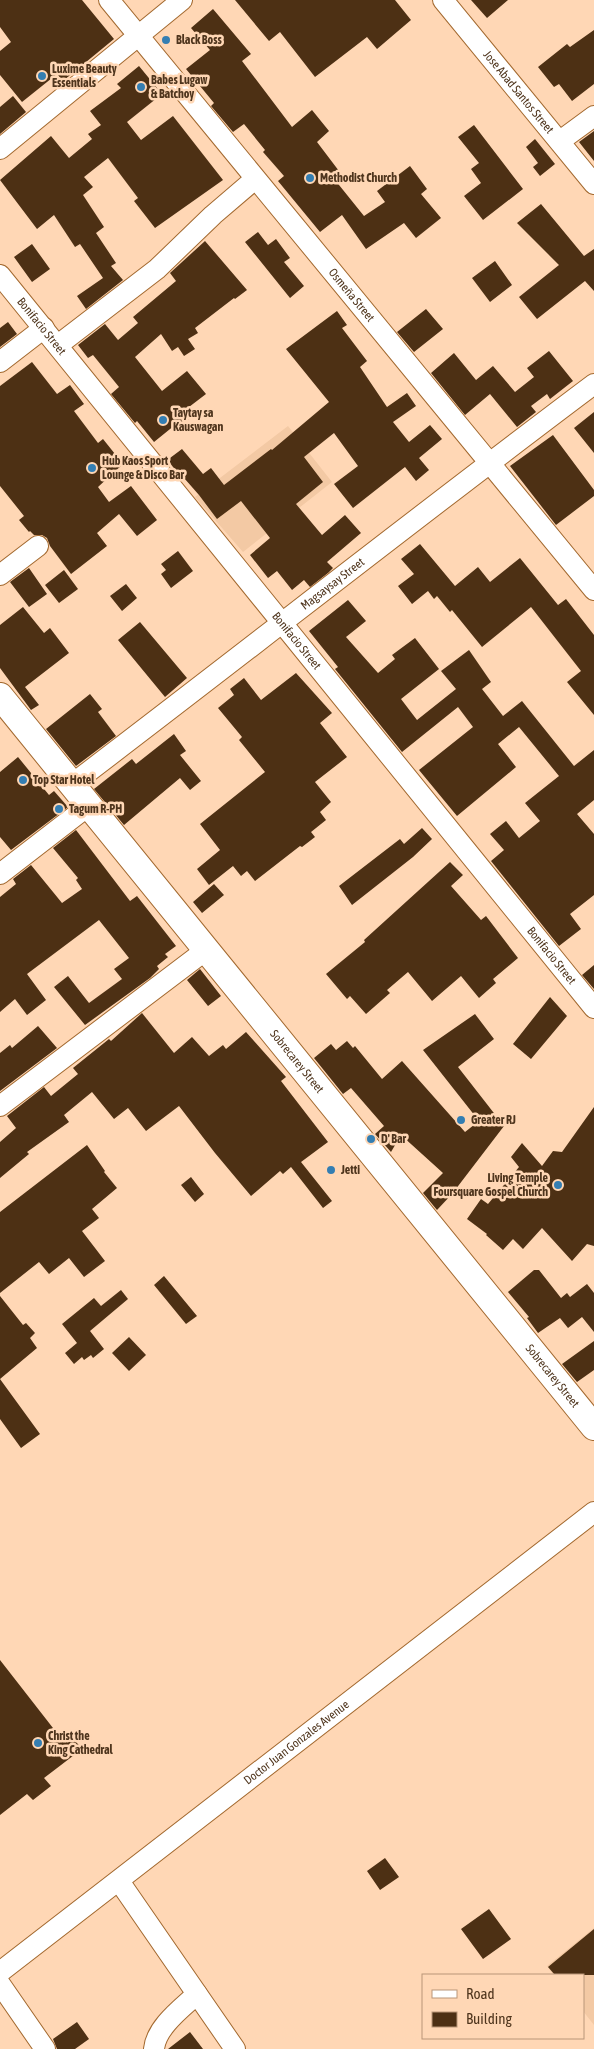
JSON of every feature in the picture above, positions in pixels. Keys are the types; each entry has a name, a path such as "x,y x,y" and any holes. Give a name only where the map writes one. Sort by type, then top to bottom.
{"main road":[{"name":"Sobrecarey Street","path":"0,696 594,1427"}],"street":[{"name":"Osmeña Street","path":"109,0 594,590"},
{"path":"0,149 182,0"},
{"name":"Jose Abad Santos Street","path":"443,0 594,184"},
{"path":"560,141 594,116"},
{"path":"58,345 157,269 192,234 255,179"},
{"name":"Bonifacio Street","path":"0,275 594,1008"},
{"path":"0,362 44,328"},
{"name":"Magsaysay Street","path":"71,785 594,384"},
{"path":"0,575 38,546"},
{"path":"0,874 88,806"},
{"path":"0,1106 206,950"},
{"name":"Doctor Juan Gonzales Avenue","path":"0,1972 594,1512"},
{"path":"119,1880 235,2049"},
{"path":"0,1984 45,2049"},
{"path":"154,2049 155,2041 162,2030 197,1994"}],"shaded area":[{"path":"288,426 332,482 243,552 195,497"},
{"path":"594,1928 594,2025 584,2012 584,1974 553,1974 547,1966"}],"building":[{"path":"0,0 82,0 114,39 63,81 57,74 22,102 0,75 0,51 11,42 0,27"},
{"path":"235,0 395,0 411,20 377,49 367,37 315,77 280,32 269,41"},
{"path":"471,0 508,0 487,18"},
{"path":"213,9 251,54 242,61 292,127 312,110 329,131 317,142 342,175 335,180 364,216 385,202 377,191 410,166 427,189 421,194 441,218 416,238 404,223 366,249 342,215 320,232 278,181 284,176 263,152 265,150 244,124 233,132 211,106 214,103 186,69 210,50 191,28"},
{"path":"594,30 594,84 572,101 559,84 554,87 538,67 567,44 570,47"},
{"path":"139,66 162,94 127,122 141,140 173,116 223,180 155,228 134,201 138,198 108,158 84,177 93,187 83,195 104,227 96,233 116,263 111,266 123,280 86,309 77,296 103,278 80,244 75,247 54,215 37,229 0,180 51,136 69,158 92,139 88,134 101,125 90,111 121,88 117,84"},
{"path":"13,96 26,112 0,134 0,107"},
{"path":"474,125 523,189 483,220 464,196 481,183 471,169 479,163 458,137"},
{"path":"594,131 594,161 579,142"},
{"path":"535,139 555,164 540,176 533,167 538,163 526,147"},
{"path":"541,204 584,256 594,249 594,291 585,281 537,319 519,297 559,265 517,223"},
{"path":"258,232 268,245 276,239 290,258 284,262 304,286 290,298 245,242"},
{"path":"205,241 247,290 195,328 198,333 188,339 195,349 184,356 178,347 172,351 161,334 135,357 162,391 187,371 206,394 189,407 195,414 177,428 175,425 154,442 111,394 119,387 93,355 88,358 78,345 105,324 118,340 138,323 133,317 176,281 170,273"},
{"path":"32,244 50,269 32,282 14,257"},
{"path":"495,261 512,285 490,302 472,278"},
{"path":"426,309 443,329 414,352 397,332"},
{"path":"337,311 347,325 342,328 367,361 360,367 387,407 407,393 416,406 393,422 409,442 430,425 442,439 419,458 429,470 416,481 405,467 353,508 334,484 358,466 334,433 304,457 323,482 296,504 322,535 345,515 361,533 327,562 333,568 328,573 310,587 304,580 292,590 277,571 268,578 250,555 270,538 241,501 217,519 199,495 176,471 170,463 170,458 182,449 203,474 211,468 224,485 272,450 329,402 286,349"},
{"path":"8,322 17,334 0,347 0,328"},
{"path":"549,351 573,381 550,399 547,394 531,406 536,412 517,427 490,394 465,415 431,373 454,353 476,380 493,366 515,392 534,377 527,368"},
{"path":"32,362 57,394 70,385 84,404 74,411 98,443 103,439 123,464 98,487 109,502 131,486 157,520 137,536 119,514 97,533 107,546 71,574 50,546 47,538 29,532 19,520 24,516 0,486 0,386"},
{"path":"594,412 594,453 574,428"},
{"path":"553,435 594,490 594,496 556,525 510,466"},
{"path":"420,544 455,586 478,567 490,582 520,558 558,605 566,599 594,635 594,715 567,682 581,671 531,607 482,647 452,610 450,612 437,596 434,599 428,591 412,604 398,586 414,574 401,559"},
{"path":"178,551 193,571 171,588 161,574 166,570 161,564"},
{"path":"29,568 47,594 29,607 10,582"},
{"path":"64,570 78,589 59,603 45,585"},
{"path":"126,584 137,598 122,611 110,596"},
{"path":"348,600 366,621 346,637 378,673 395,659 392,655 415,638 439,669 401,699 417,720 456,689 441,671 469,650 491,682 482,689 503,716 522,701 574,766 594,750 594,800 577,814 594,834 594,895 570,914 581,929 559,946 491,861 504,850 490,834 506,821 519,838 540,821 525,803 559,776 519,727 498,744 516,767 457,816 419,770 473,727 458,707 402,752 335,669 338,667 309,631"},
{"path":"23,607 44,633 50,628 69,653 25,687 39,705 31,710 0,668 0,625"},
{"path":"140,622 187,678 165,697 118,640"},
{"path":"296,673 332,713 320,723 347,757 315,782 331,802 320,812 326,820 311,832 315,837 302,847 300,846 255,881 247,871 241,876 233,866 209,885 197,869 220,850 200,824 265,772 239,740 242,737 218,708 234,695 230,689 244,678 261,700"},
{"path":"90,694 102,709 98,712 116,736 76,766 46,729"},
{"path":"174,734 186,751 180,755 201,781 190,790 180,778 124,825 94,789 132,759 136,764"},
{"path":"18,757 49,795 54,791 68,807 11,850 0,837 0,772"},
{"path":"422,828 432,839 413,857 352,905 339,886 400,839 404,844"},
{"path":"76,830 130,901 137,896 176,946 165,954 168,957 157,966 159,969 150,978 85,1025 54,987 68,976 89,1003 122,979 114,969 129,958 99,920 27,974 46,1000 27,1015 15,999 0,1012 0,897 16,884 13,879 31,865 62,903 82,889 76,880 78,878 53,848"},
{"path":"450,862 463,875 451,886 481,920 486,916 518,958 493,979 496,983 479,998 461,976 432,1001 408,972 387,990 390,993 366,1014 350,996 347,999 326,974 365,942 364,940"},
{"path":"214,884 224,895 202,913 193,902"},
{"path":"594,965 594,989 582,975"},
{"path":"200,969 221,996 208,1006 187,980"},
{"path":"550,997 567,1016 531,1059 513,1044"},
{"path":"142,1013 174,1053 192,1037 209,1056 223,1045 226,1049 246,1032 286,1077 281,1081 328,1142 301,1162 332,1201 323,1208 291,1167 283,1174 280,1171 251,1196 179,1106 146,1131 128,1108 114,1119 92,1092 64,1115 69,1122 27,1152 29,1154 0,1178 0,1142 16,1128 7,1116 44,1087 51,1096 78,1074 73,1068 109,1039 111,1041"},
{"path":"475,1014 494,1039 458,1067 504,1126 452,1194 437,1210 423,1193 443,1173 401,1135 391,1152 375,1134 384,1126 351,1088 343,1094 314,1058 331,1044 336,1050 347,1041 353,1048 355,1046 382,1079 402,1061 465,1132 479,1121 423,1050"},
{"path":"38,1026 57,1048 0,1091 0,1053 10,1045 12,1048"},
{"path":"594,1107 594,1246 587,1244 572,1261 542,1228 523,1249 513,1239 503,1250 487,1234 467,1219 481,1199 488,1204 519,1167 511,1157 522,1143 542,1166 553,1151 562,1152"},
{"path":"87,1145 104,1172 117,1188 92,1209 99,1218 82,1231 105,1261 84,1277 69,1258 49,1274 39,1262 0,1293 0,1212"},
{"path":"191,1177 204,1194 195,1202 181,1185"},
{"path":"534,1270 539,1270 561,1298 567,1293 570,1297 587,1284 594,1293 594,1332 582,1317 568,1328 560,1318 538,1333 527,1318 529,1317 508,1292"},
{"path":"164,1276 197,1316 186,1324 154,1285"},
{"path":"121,1290 128,1299 90,1331 104,1349 93,1358 91,1355 84,1360 82,1357 74,1364 65,1353 77,1343 62,1324 94,1298 101,1306"},
{"path":"0,1296 23,1325 26,1323 35,1333 30,1338 37,1348 0,1379"},
{"path":"129,1337 146,1355 129,1371 112,1353"},
{"path":"594,1341 594,1370 577,1382 562,1364"},
{"path":"0,1379 40,1434 21,1448 0,1419"},
{"name":"Christ the King Cathedral","path":"0,1660 60,1737 67,1731 82,1749 44,1778 51,1786 33,1800 27,1794 0,1815"},
{"path":"385,1858 399,1877 380,1890 367,1871"},
{"path":"489,1909 511,1939 483,1959 461,1929"},
{"path":"594,1929 594,1975 554,1974 548,1967"},
{"path":"77,2022 89,2039 75,2049 57,2049 53,2039"},
{"path":"190,2032 203,2049 168,2049"}],"place":[{"name":"Black Boss","path":"166,40"},
{"name":"Luxime Beauty Essentials","path":"42,76"},
{"name":"Babes Lugaw & Batchoy","path":"141,87"},
{"name":"Methodist Church","path":"310,178"},
{"name":"Taytay sa Kauswagan","path":"163,420"},
{"name":"Hub Kaos Sport Lounge & Disco Bar","path":"92,468"},
{"name":"Top Star Hotel","path":"23,780"},
{"name":"Tagum R-PH","path":"59,809"},
{"name":"Greater RJ","path":"461,1120"},
{"name":"D' Bar","path":"371,1139"},
{"name":"Jetti","path":"331,1170"},
{"name":"Living Temple Foursquare Gospel Church","path":"558,1185"},
{"name":"Christ the King Cathedral","path":"38,1743"}]}
